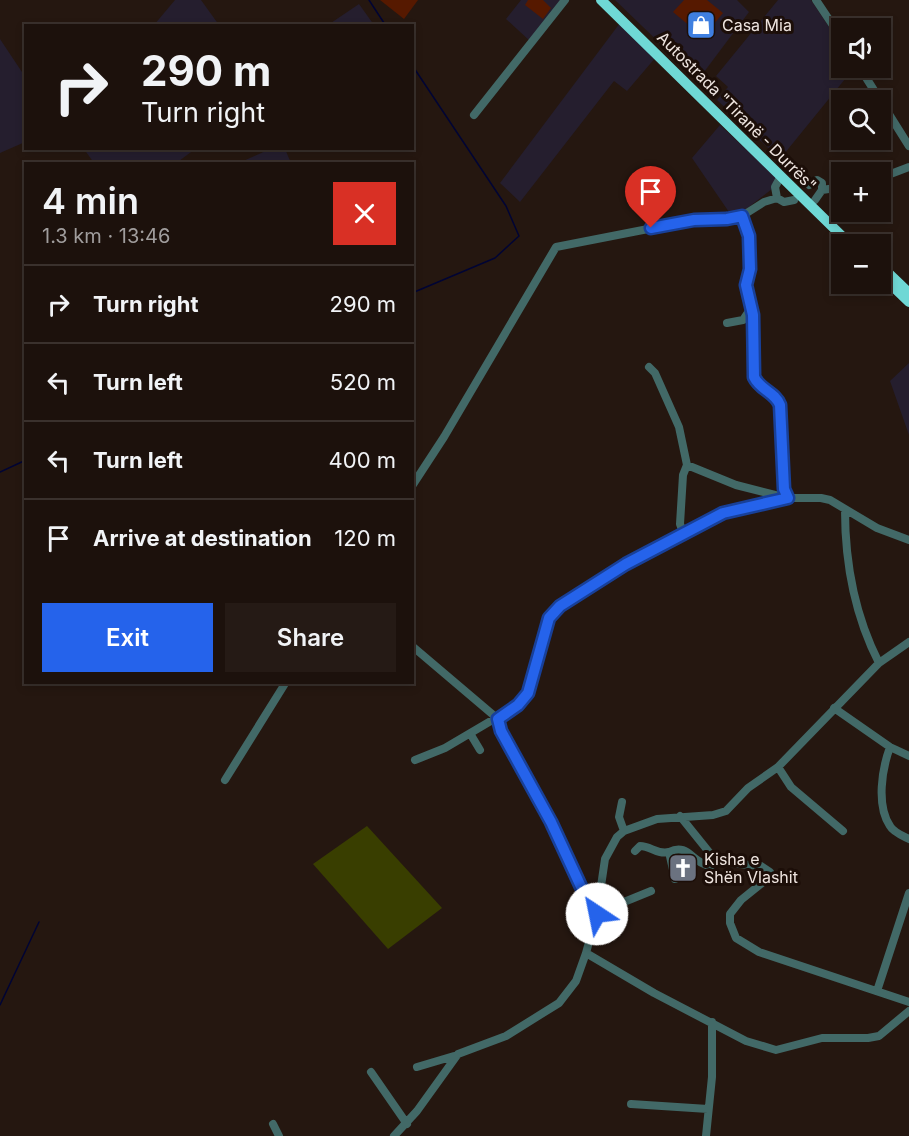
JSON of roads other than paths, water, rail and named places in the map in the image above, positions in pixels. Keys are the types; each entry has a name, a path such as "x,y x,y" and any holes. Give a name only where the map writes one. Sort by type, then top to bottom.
{"highway":[{"name":"Autostrada \"Tiranë - Durrës\"","path":"601,0 840,234"},
{"name":"Autostrada \"Tiranë - Durrës\"","path":"611,0 850,234"},
{"path":"891,276 909,293"},
{"path":"891,285 909,302"}],"street":[{"path":"474,116 565,0"},
{"path":"816,0 831,22"},
{"path":"866,78 909,146"},
{"path":"891,173 909,167"},
{"path":"781,176 775,187 777,198 784,202 794,200"},
{"path":"809,185 820,181 822,190 815,200"},
{"path":"822,190 831,189"},
{"path":"414,483 444,438 555,247 694,220 742,216 756,206 777,198"},
{"path":"742,216 749,236 750,269 746,285 751,308 754,377 758,385 777,397 780,405 784,489 788,498"},
{"path":"727,323 740,322 751,308"},
{"path":"649,367 655,373 679,427 687,465 683,475 680,524 683,532"},
{"path":"687,465 736,485 788,498"},
{"path":"415,760 471,735 485,723 498,719 518,705 528,693 546,627 554,612 626,564 723,513 788,498 820,498 830,500 877,528 909,540"},
{"path":"845,510 845,535 858,612 866,637 879,663"},
{"path":"417,1067 507,1036 560,1003 576,981 586,953 597,914 605,859 610,846 624,831 657,819 726,811 748,788 778,767 879,663 909,642"},
{"path":"414,648 498,719 501,731 559,839 579,886 597,914"},
{"path":"225,780 285,684"},
{"path":"834,708 890,747 909,756"},
{"path":"471,735 480,750"},
{"path":"890,747 882,783 886,818 891,829 909,839"},
{"path":"778,767 791,787 843,831"},
{"path":"622,802 619,817 624,831"},
{"path":"680,816 717,862"},
{"path":"635,851 640,846 649,846 657,852 683,849 704,866 711,866 717,862 761,866 770,872 767,879 741,900 730,914 730,922 736,938 759,952 909,1002"},
{"path":"669,852 675,879"},
{"path":"597,914 651,891"},
{"path":"877,990 909,893"},
{"path":"586,953 654,993 746,1041 776,1050 822,1038 879,1036 909,1011"},
{"path":"705,1136 712,1077 712,1022"},
{"path":"394,1136 406,1124 458,1054"},
{"path":"371,1072 406,1124"},
{"path":"631,1104 708,1109"},
{"path":"273,1124 279,1136"}],"waterway":[{"path":"369,0 385,24"},
{"path":"414,68 506,206 519,236 495,258 414,292"},
{"path":"0,472 24,461"},
{"path":"0,1005 39,922"}],"place":[{"name":"Casa Mia","path":"701,25"},
{"name":"Kisha e Shën Vlashit","path":"683,868"}]}
